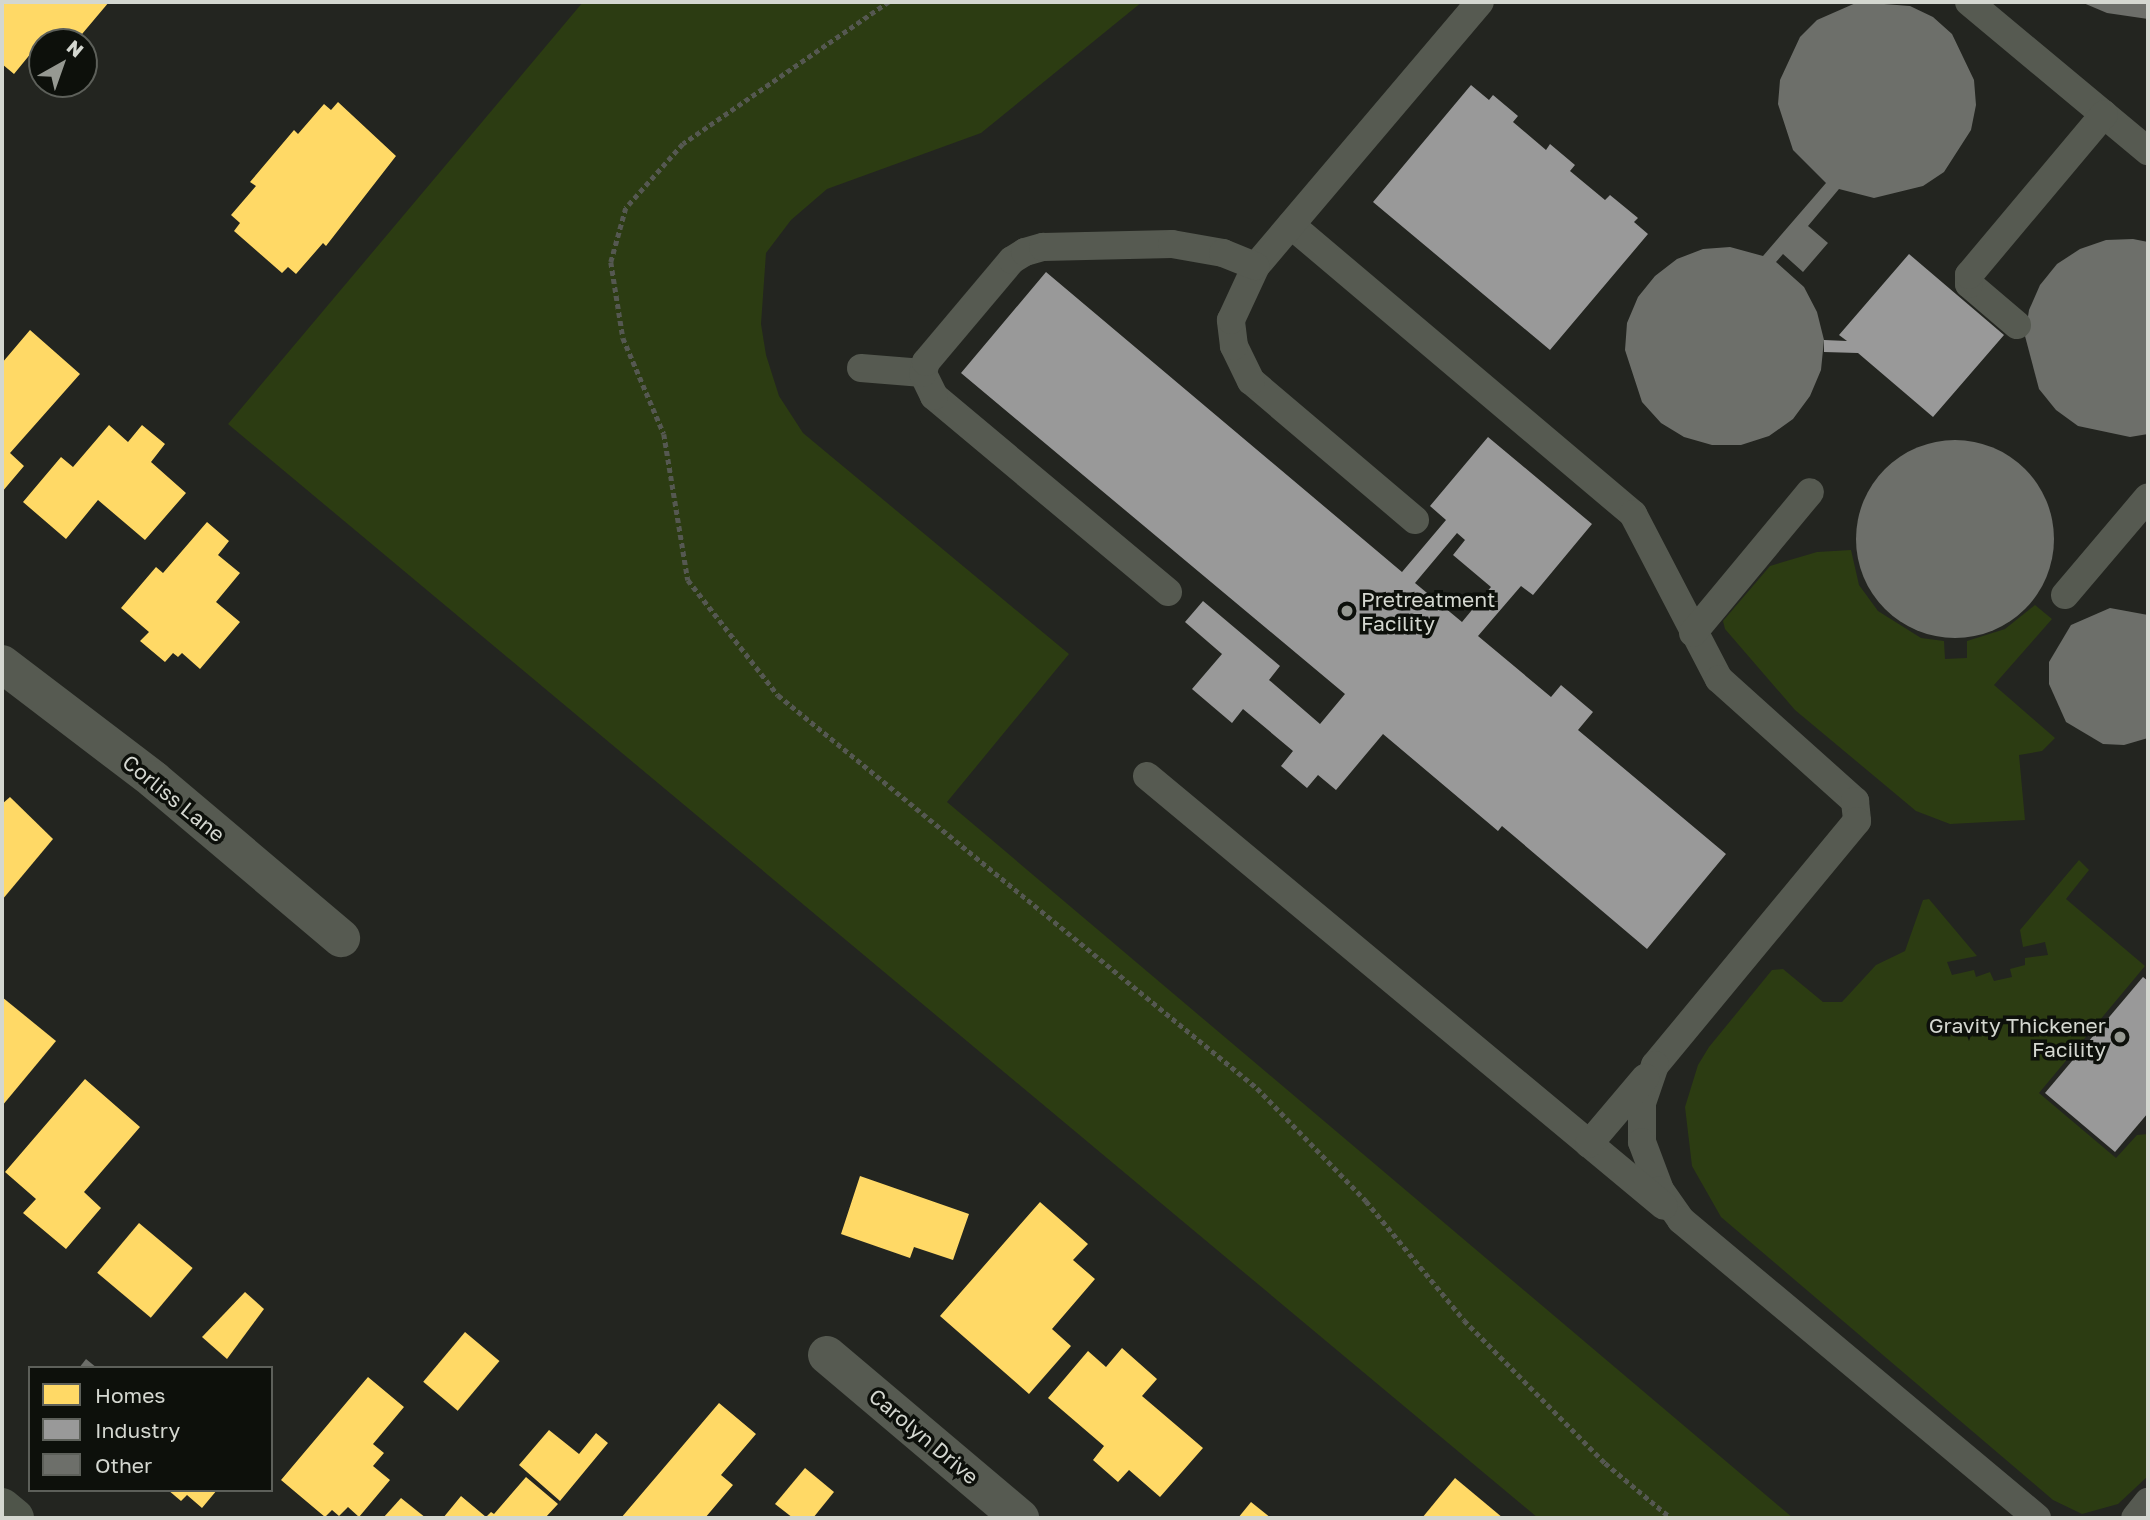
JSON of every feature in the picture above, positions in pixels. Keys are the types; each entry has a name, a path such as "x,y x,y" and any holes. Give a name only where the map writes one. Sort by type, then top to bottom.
{"street":[{"name":"Corliss Lane","path":"2,664 154,779 341,937"},
{"name":"Carolyn Drive","path":"827,1355 1020,1518"},
{"path":"2,1507 15,1518"}],"lane":[{"path":"1415,520 1251,381 1234,346 1231,320 1256,266 1480,2"},
{"path":"1969,2 2148,151"},
{"path":"2017,325 1969,284 1969,275 2104,114"},
{"path":"1291,225 1633,514 1707,663 1732,694 1855,801 1859,811 1857,821 1589,1144"},
{"path":"923,373 935,352 1012,260 1025,252 1172,244 1223,253 1256,266"},
{"path":"861,368 923,373"},
{"path":"923,373 934,396 1168,592"},
{"path":"1693,633 1810,492"},
{"path":"2065,594 2148,497"},
{"path":"1147,776 2038,1518"},
{"path":"1656,1065 1642,1103 1640,1133 1660,1190 1681,1220"},
{"path":"2135,1518 2148,1502"}],"path":[{"path":"889,2 683,144 626,208 611,262 624,338 664,434 688,580 778,695 1257,1087 1366,1201 1464,1320 1605,1463 1671,1518"}],"green space":[{"path":"583,2 1142,2 981,133 827,189 791,220 766,253 761,324 766,355 779,396 803,433 1069,654 947,802 1793,1518 1538,1518 228,424"},
{"path":"1851,550 1859,585 1878,611 1921,638 1944,641 1945,659 1967,658 1967,641 2005,629 2035,605 2052,619 1994,685 2055,738 2042,751 2019,755 2025,820 1950,824 1916,811 1795,710 1725,629 1723,621 1770,566 1817,552"},
{"path":"2079,860 2089,870 2066,899 2145,966 2039,1093 2116,1158 2137,1135 2148,1134 2148,1476 2118,1504 2082,1514 2053,1500 1721,1217 1692,1166 1685,1107 1698,1065 1709,1047 1772,970 1783,969 1823,1002 1842,1002 1876,965 1905,951 1923,900 1929,899 1977,956 1947,962 1952,975 1974,970 1976,977 1990,972 1994,981 2012,977 2010,969 2025,965 2025,958 2048,955 2045,942 2023,947 2020,930"}],"building: Homes":[{"path":"2,2 109,2 87,28 28,28 28,57 14,74 2,64"},
{"path":"338,102 396,156 326,246 323,243 296,274 288,267 282,273 234,231 240,223 231,215 256,186 250,182 294,130 298,134 324,104 331,110"},
{"path":"30,330 80,374 10,453 24,466 2,492 2,363"},
{"path":"109,425 128,442 142,425 165,444 151,462 186,493 145,540 98,500 66,539 23,502 61,457 73,467"},
{"path":"207,522 229,541 218,555 240,573 216,602 240,622 200,669 182,653 178,657 173,653 165,662 140,641 149,632 121,608 156,567 163,573"},
{"path":"10,797 53,839 2,900 2,804"},
{"path":"2,997 56,1041 2,1106"},
{"path":"85,1079 140,1127 84,1192 101,1208 66,1249 23,1213 36,1199 5,1172"},
{"path":"860,1176 969,1214 953,1260 914,1247 910,1258 841,1234"},
{"path":"1040,1202 1088,1244 1073,1260 1095,1279 1052,1329 1071,1346 1029,1394 940,1316"},
{"path":"139,1223 193,1268 151,1318 97,1273"},
{"path":"245,1292 264,1309 227,1359 202,1337"},
{"path":"465,1332 499,1361 458,1411 423,1382"},
{"path":"1122,1348 1157,1379 1142,1396 1203,1448 1160,1497 1129,1470 1118,1482 1093,1460 1104,1446 1048,1398 1088,1351 1106,1367"},
{"path":"368,1377 404,1407 373,1444 384,1453 373,1466 390,1480 359,1517 348,1507 339,1516 332,1510 325,1517 281,1480"},
{"path":"719,1403 756,1434 721,1475 733,1485 705,1518 621,1518"},
{"path":"549,1430 579,1454 596,1433 608,1443 560,1501 519,1465"},
{"path":"805,1468 834,1492 813,1518 793,1518 775,1504"},
{"path":"526,1477 558,1504 545,1518 443,1518 461,1496 486,1517 491,1512 494,1514"},
{"path":"1455,1478 1503,1518 1422,1518"},
{"path":"170,1492 215,1492 202,1508 187,1495 181,1501"},
{"path":"401,1498 426,1518 383,1518"},
{"path":"1251,1502 1271,1518 1238,1518"}],"building: Industry":[{"path":"1471,85 1489,100 1493,95 1518,116 1513,122 1546,150 1550,144 1575,165 1570,171 1605,200 1610,195 1638,218 1634,222 1648,234 1550,350 1373,202"},
{"path":"1909,254 2004,335 1933,417 1858,353 1824,352 1824,340 1847,341 1839,335"},
{"name":"Pretreatment Facility","path":"1046,272 1402,572 1446,520 1430,506 1488,437 1592,524 1533,595 1521,586 1478,636 1551,697 1561,685 1593,712 1578,730 1726,854 1647,949 1502,826 1498,831 1383,734 1336,790 1318,775 1307,788 1281,766 1293,751 1243,709 1232,723 1192,689 1222,654 1185,622 1203,601 1280,666 1269,680 1320,724 1345,694 961,373","holes":["1457,533 1465,540 1453,555 1491,587 1462,622 1415,583"]},
{"name":"Gravity Thickener Facility","path":"2143,977 2148,981 2148,1113 2115,1152 2045,1093"}],"building: Other":[{"path":"1858,2 1910,6 1933,17 1952,34 1974,80 1976,105 1971,130 1944,172 1923,186 1874,198 1839,189 1808,226 1828,243 1803,272 1783,254 1776,262 1804,287 1817,312 1824,340 1821,370 1810,396 1793,419 1769,436 1741,445 1712,445 1684,437 1661,423 1642,402 1625,350 1627,323 1638,297 1655,276 1677,259 1703,249 1730,247 1763,256 1826,183 1793,150 1778,104 1780,80 1800,37 1817,20"},
{"path":"2081,2 2148,2 2148,19 2107,13"},
{"path":"2133,239 2148,242 2148,434 2130,437 2078,426 2056,410 2039,389 2025,336 2029,310 2040,285 2057,264 2080,249 2106,240"},
{"path":"1955,440 1993,447 2010,456 2025,469 2038,484 2047,501 2054,539 2047,577 2038,594 2025,609 2010,622 1993,631 1955,638 1917,631 1900,622 1885,609 1872,594 1863,577 1856,539 1863,501 1872,484 1885,469 1900,456 1917,447"},
{"path":"2110,608 2148,615 2148,738 2124,745 2103,744 2066,722 2049,684 2049,662 2071,625"},
{"path":"86,1359 95,1366 81,1366"}],"place":[{"name":"Pretreatment Facility","path":"1347,611"},
{"name":"Gravity Thickener Facility","path":"2120,1037"}]}
